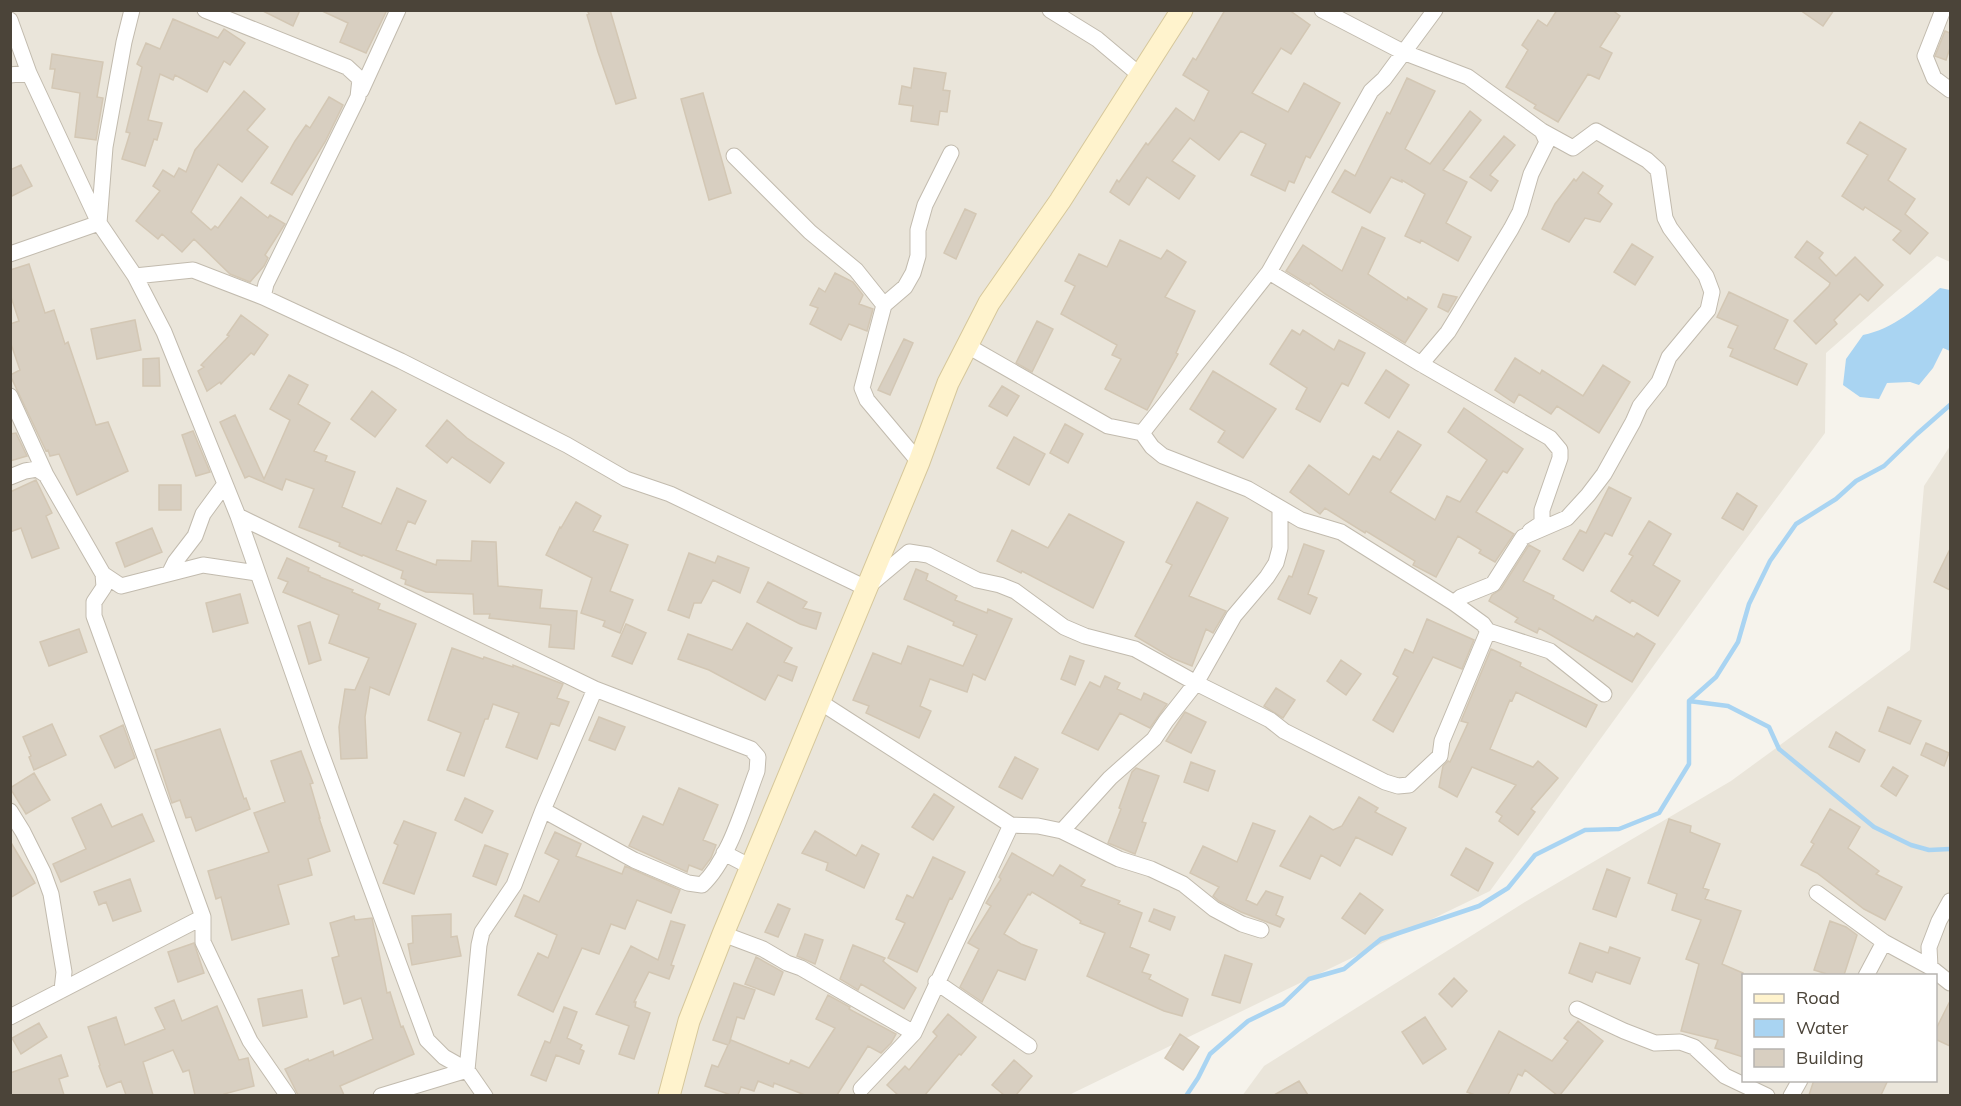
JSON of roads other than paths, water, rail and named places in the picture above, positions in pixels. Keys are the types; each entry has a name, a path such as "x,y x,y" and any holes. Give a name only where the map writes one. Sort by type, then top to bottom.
{"main road":[{"path":"669,1095 689,1021 723,934 920,462 948,383 989,303 1060,201 1142,76 1182,10"}],"street":[{"path":"99,223 105,147 132,10"},
{"path":"205,10 347,67 360,79 358,97"},
{"path":"263,297 266,284 398,10"},
{"path":"1050,10 1097,39 1142,76"},
{"path":"1322,10 1403,52 1468,77 1542,131 1573,148 1596,131 1647,160 1658,170 1665,218 1670,228 1706,276 1712,292 1708,310 1669,357 1659,382 1640,406 1604,474 1568,518 1522,537"},
{"path":"1142,433 1269,272 1371,91 1384,79 1435,10"},
{"path":"1943,10 1925,56 1934,78 1950,90"},
{"path":"10,21 29,73 99,223 135,276 164,332 238,516 317,742 428,1041 444,1057 467,1070 485,1095"},
{"path":"10,75 29,73"},
{"path":"1421,364 1448,332 1520,212 1532,174 1546,142 1542,131"},
{"path":"920,462 867,400 862,388 884,304 905,287 913,273 918,256 918,230 925,205 951,153"},
{"path":"734,156 810,232 856,270 884,304"},
{"path":"10,254 99,223"},
{"path":"135,276 193,270 263,297 400,361 627,479 669,494 866,588 909,552 928,555 977,580 1015,591 1064,627 1085,636 1135,649 1270,720 1284,731 1385,782 1398,786 1409,785 1440,756 1442,741 1488,631"},
{"path":"1269,272 1421,364 1550,438 1560,450 1560,458 1542,510 1542,523 1522,537 1493,584 1461,597 1454,603"},
{"path":"966,345 1108,426 1142,433 1152,447 1163,456 1248,489 1301,520 1341,531 1454,603 1483,624 1488,631 1550,651 1604,694"},
{"path":"10,396 46,475 104,580 121,586 203,565 257,573"},
{"path":"10,477 37,469 46,475"},
{"path":"170,572 195,536 203,514 225,484"},
{"path":"1062,831 1110,778 1154,739 1196,683 1234,616 1267,578 1276,563 1280,548 1280,508"},
{"path":"238,516 595,689 751,749 758,757 757,771 724,853 714,874 702,885 688,883 634,860 543,810"},
{"path":"104,580 94,602 94,616 202,917 203,942 250,1041 288,1095"},
{"path":"467,1070 482,932 514,885 543,810 595,689"},
{"path":"820,702 1011,825 1038,826 1062,831 1119,859 1151,869 1183,884 1214,909 1242,924 1261,930"},
{"path":"10,812 39,862 51,894 64,972 62,990"},
{"path":"861,1089 914,1033 1011,825"},
{"path":"724,853 751,867"},
{"path":"1817,893 1884,942 1950,983"},
{"path":"1929,968 1929,947 1950,901"},
{"path":"10,1017 202,917"},
{"path":"723,934 763,949 801,968 914,1033"},
{"path":"1867,974 1884,942"},
{"path":"936,982 1029,1047"},
{"path":"1577,1009 1655,1043 1680,1042 1694,1047 1725,1076 1767,1095"},
{"path":"381,1095 467,1070"},
{"path":"1791,1095 1799,1082"}],"water":[{"path":"1940,288 1950,290 1950,351 1943,348 1933,368 1919,385 1910,382 1887,383 1879,399 1860,397 1843,385 1846,359 1863,335 1894,323"}],"waterway":[{"path":"1186,1096 1210,1054 1248,1021 1283,1004 1309,979 1344,969 1381,939 1479,906 1508,888 1535,855 1585,830 1619,829 1659,813 1689,764 1689,701 1716,677 1738,642 1749,604 1770,561 1796,524 1836,499 1856,481 1884,466 1950,405"},
{"path":"1689,701 1728,706 1769,727 1779,749 1874,827 1911,845 1929,850 1950,849"}]}
